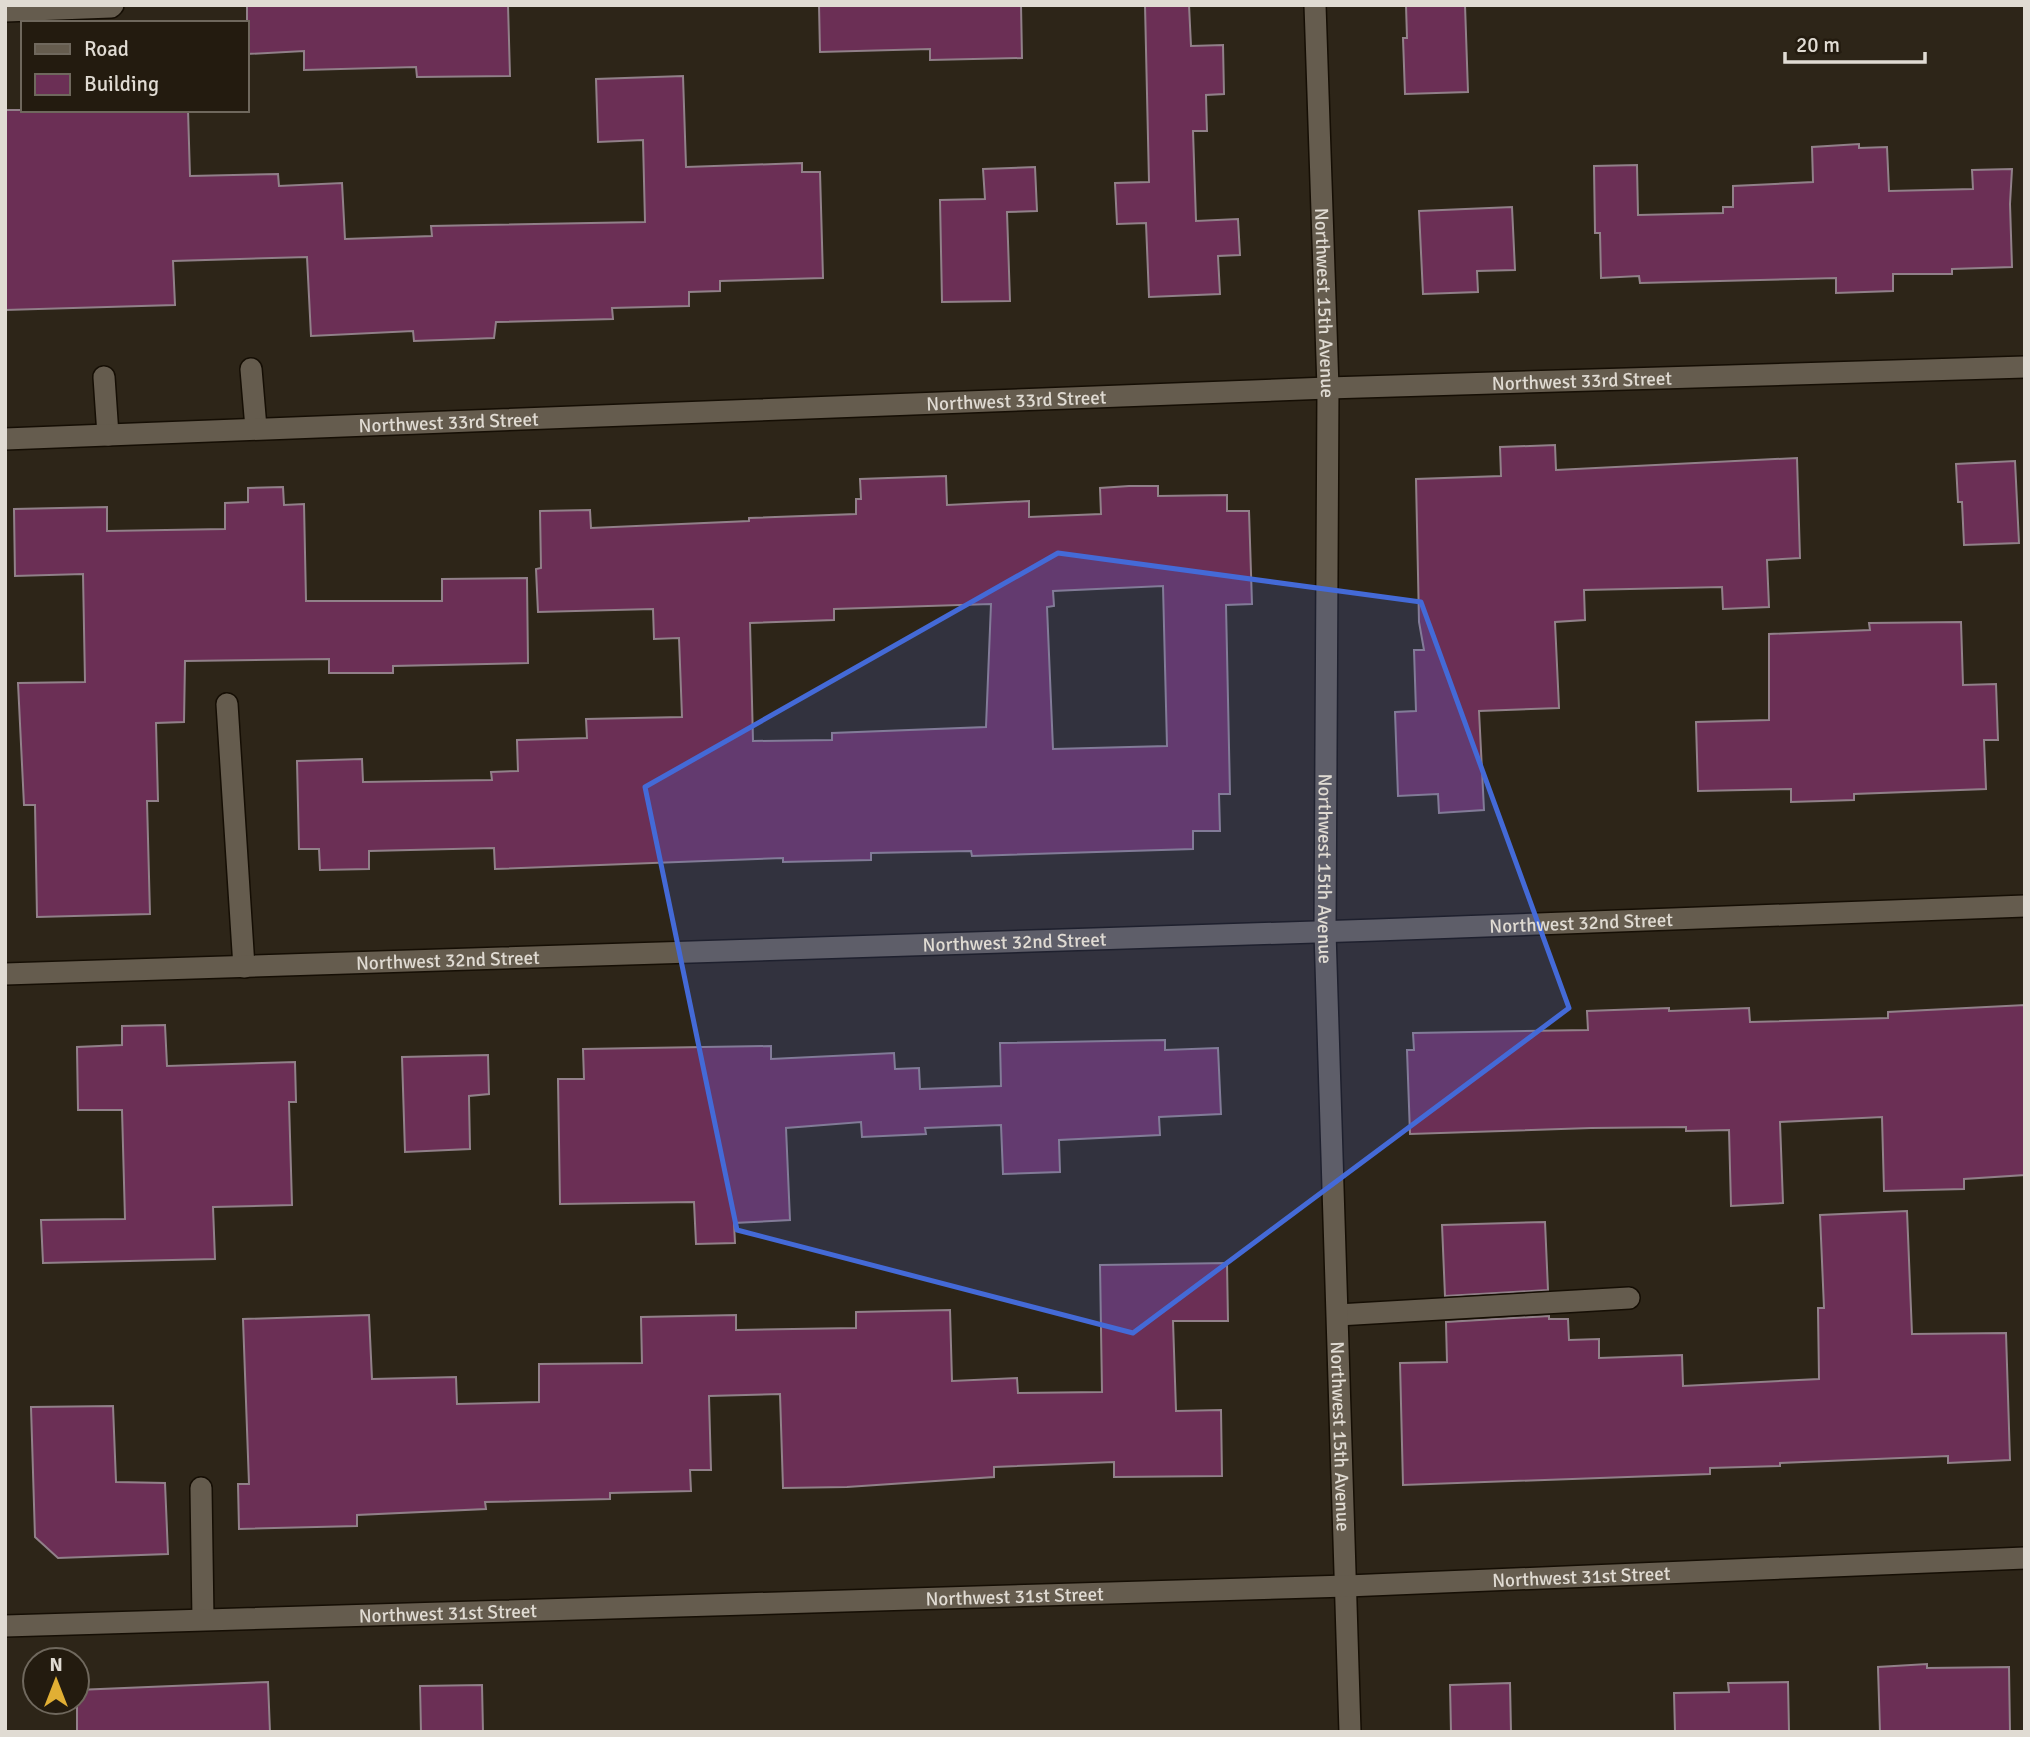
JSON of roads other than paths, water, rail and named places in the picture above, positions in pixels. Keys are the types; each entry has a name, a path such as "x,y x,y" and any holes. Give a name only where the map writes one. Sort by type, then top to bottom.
{"street":[{"path":"5,11 113,5"},
{"name":"Northwest 15th Avenue","path":"1315,5 1328,388 1325,932 1350,1732"},
{"name":"Northwest 33rd Street","path":"5,439 1328,388 2025,367"},
{"path":"251,369 256,428"},
{"path":"104,377 108,435"},
{"path":"227,704 244,967"},
{"name":"Northwest 32nd Street","path":"5,974 1325,932 2025,906"},
{"path":"1338,1315 1629,1298"},
{"path":"201,1488 203,1619"},
{"name":"Northwest 31st Street","path":"5,1626 1347,1586 2025,1558"}]}
